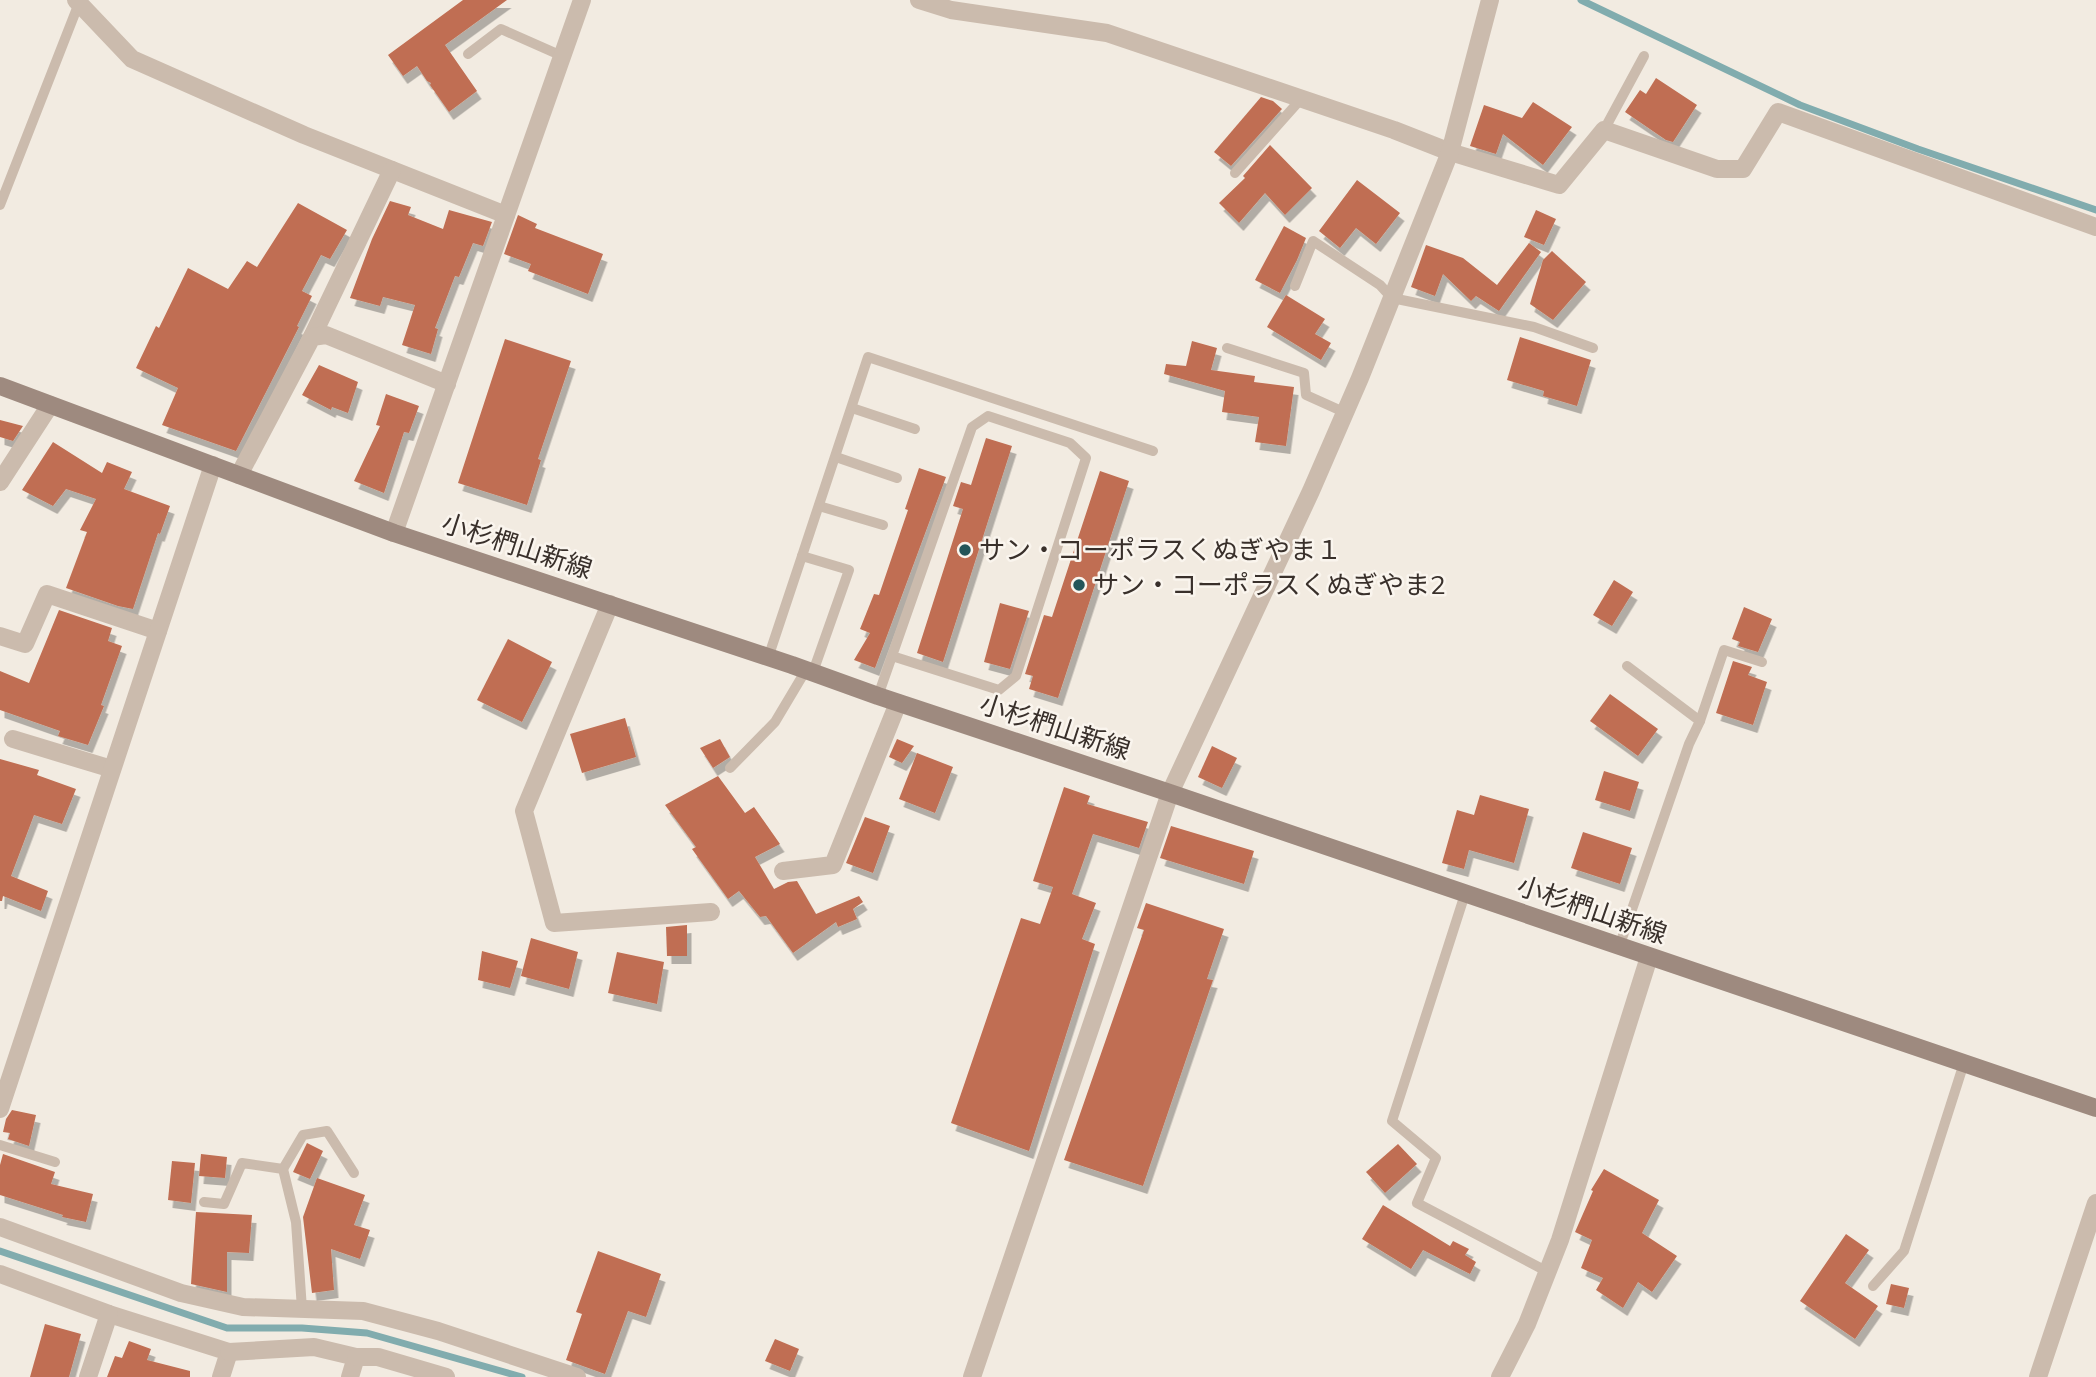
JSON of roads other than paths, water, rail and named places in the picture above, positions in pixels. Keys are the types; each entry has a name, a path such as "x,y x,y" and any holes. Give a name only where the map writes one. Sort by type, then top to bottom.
{"main road":[{"name":"小杉椚山新線","path":"0,386 394,533 2096,1108"}],"street":[{"path":"394,533 582,0"},
{"path":"919,0 951,10 1107,33 1450,152 1559,185 1604,130 1717,169 1743,169 1778,112 2096,227"},
{"path":"972,1377 1170,793 1346,413 1450,152 1490,0"},
{"path":"77,2 132,59 304,135 506,215"},
{"path":"239,475 312,337 392,170"},
{"path":"312,337 326,335 447,384"},
{"path":"0,482 50,405"},
{"path":"0,1109 7,1066 112,769 213,466"},
{"path":"0,636 25,644 47,594 158,631"},
{"path":"610,604 524,811 554,923 711,912"},
{"path":"783,871 833,865 898,703"},
{"path":"13,739 112,769"},
{"path":"1500,1377 1527,1324 1560,1240 1648,957"},
{"path":"2038,1377 2096,1203"},
{"path":"0,1227 181,1293 243,1307 363,1311 438,1331 577,1377"},
{"path":"0,1275 109,1314 229,1352 314,1347 356,1357 378,1357 446,1377"},
{"path":"88,1377 109,1314"},
{"path":"221,1377 229,1352"},
{"path":"350,1377 356,1357"}],"lane":[{"path":"0,205 77,2"},
{"path":"468,54 501,29 562,56"},
{"path":"1604,130 1644,56"},
{"path":"1235,173 1301,99"},
{"path":"1295,286 1313,241 1380,285 1392,298 1534,327 1593,348"},
{"path":"1227,348 1304,373 1306,395 1346,413"},
{"path":"768,658 868,358 1153,451"},
{"path":"852,408 915,429"},
{"path":"878,696 972,427 988,416 1070,443 1086,458 1016,676 999,690 892,656"},
{"path":"836,457 897,478"},
{"path":"819,506 883,525"},
{"path":"730,768 775,722 809,671 849,570 802,556"},
{"path":"1619,947 1724,650 1762,663"},
{"path":"1627,666 1700,721"},
{"path":"1465,894 1392,1121 1436,1158 1417,1203 1548,1272"},
{"path":"1873,1286 1903,1251 1964,1063"},
{"path":"302,1309 296,1222 283,1169 303,1135 327,1131 354,1173"},
{"path":"0,1145 55,1162"},
{"path":"204,1202 224,1204 242,1163 283,1169"}],"waterway":[{"path":"1581,0 1800,105 2096,210"},
{"path":"0,1251 227,1328 302,1328 367,1333 522,1377"}],"place":[{"name":"サン・コーポラスくぬぎやま１","path":"965,550"},
{"name":"サン・コーポラスくぬぎやま2","path":"1079,585"}]}
